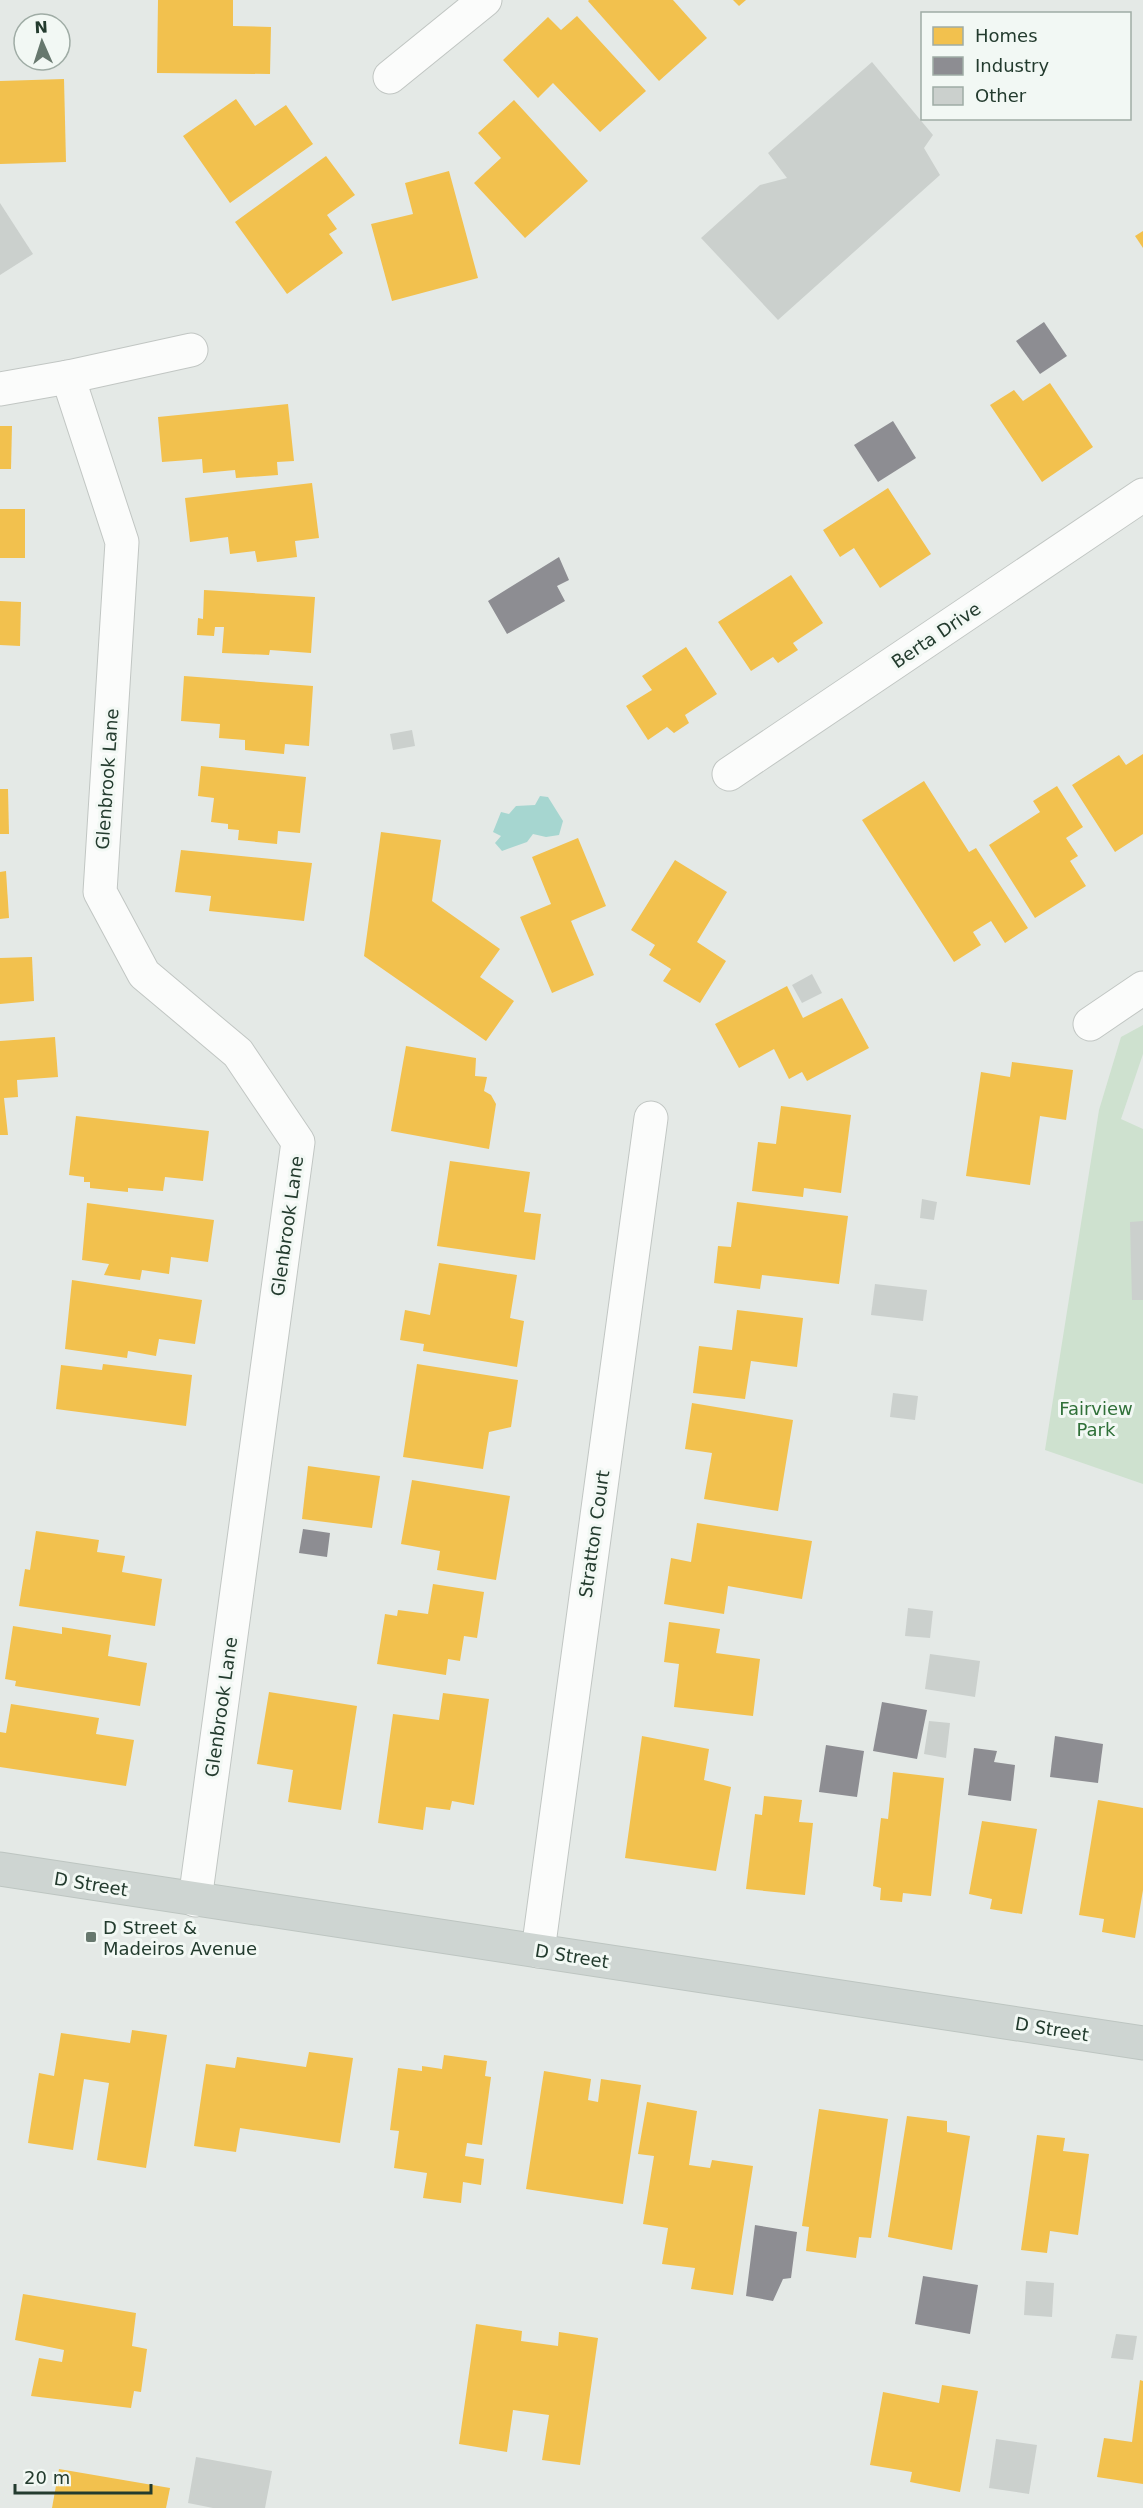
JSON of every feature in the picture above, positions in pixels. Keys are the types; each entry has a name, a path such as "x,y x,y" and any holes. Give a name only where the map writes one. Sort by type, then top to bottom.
{"main road":[{"name":"D Street","path":"0,1869 1143,2043"}],"street":[{"path":"390,76 484,0"},
{"path":"0,388 68,377 191,350"},
{"name":"Glenbrook Lane","path":"68,377 122,542 99,892 144,974 238,1053 298,1142 195,1900"},
{"name":"Berta Drive","path":"729,774 1143,495"},
{"path":"1090,1024 1143,988"},
{"name":"Stratton Court","path":"537,1951 651,1118"}],"green space":[{"name":"Fairview Park","path":"1143,1025 1143,1054 1121,1119 1143,1129 1143,1484 1045,1450 1099,1110 1121,1037"}],"water":[{"path":"540,796 548,797 563,821 559,835 546,837 533,834 527,842 502,851 495,843 501,836 493,832 501,812 509,814 516,806 535,805"}],"building: Homes":[{"path":"158,0 233,0 233,26 271,27 270,74 157,73"},
{"path":"589,0 673,0 707,38 659,81"},
{"path":"733,0 746,0 739,6"},
{"path":"577,16 646,91 600,132 553,83 538,98 503,60 548,17 561,30"},
{"path":"64,79 66,162 0,164 0,81"},
{"path":"236,99 255,126 286,105 313,144 230,203 183,136"},
{"path":"514,100 588,181 525,238 474,183 501,158 478,133"},
{"path":"326,156 355,195 327,215 337,229 329,234 343,253 287,294 235,222"},
{"path":"449,171 478,278 392,301 371,224 413,214 405,183"},
{"path":"1143,231 1143,248 1135,236"},
{"path":"1050,383 1093,447 1042,482 990,405 1014,390 1023,401"},
{"path":"288,404 294,461 277,462 278,475 236,478 235,470 203,473 202,459 162,462 158,417"},
{"path":"0,426 12,426 11,469 0,469"},
{"path":"312,483 319,538 295,541 297,557 257,562 255,551 230,554 228,537 190,542 185,498"},
{"path":"888,488 931,554 880,588 854,548 840,557 823,530"},
{"path":"0,509 25,509 25,558 0,558"},
{"path":"791,575 823,623 793,643 798,650 778,663 773,657 751,671 718,622"},
{"path":"204,590 315,597 311,653 270,650 269,655 222,653 224,627 215,627 214,636 197,635 198,618 203,619"},
{"path":"0,601 21,602 20,646 0,645"},
{"path":"686,647 717,694 685,715 689,723 674,733 667,727 648,740 626,706 652,690 642,676"},
{"path":"184,676 313,686 309,746 285,744 284,754 245,750 245,740 219,738 220,724 181,721"},
{"path":"1143,754 1143,834 1115,852 1072,785 1119,755 1126,765"},
{"path":"201,766 306,777 300,833 278,831 277,844 238,840 239,830 228,829 228,824 211,822 214,798 198,796"},
{"path":"924,781 969,852 976,848 1028,928 1005,943 991,921 973,932 981,945 954,962 862,820"},
{"path":"1057,786 1083,827 1066,838 1078,856 1070,861 1086,886 1035,918 989,845 1040,812 1033,801"},
{"path":"0,789 8,789 9,834 0,834"},
{"path":"381,832 441,840 432,901 500,949 480,977 514,1001 486,1041 364,956"},
{"path":"578,838 606,906 571,921 594,975 552,993 520,917 551,904 532,857"},
{"path":"181,850 312,863 304,921 209,911 211,896 175,892"},
{"path":"675,860 727,892 697,942 726,961 700,1003 663,981 671,969 649,955 655,945 631,930"},
{"path":"6,871 9,918 0,919 0,872"},
{"path":"32,957 34,1001 0,1004 0,958"},
{"path":"787,986 803,1018 842,998 869,1048 807,1081 802,1072 789,1079 774,1049 739,1068 715,1024"},
{"path":"55,1037 58,1077 17,1080 18,1097 4,1098 8,1135 0,1135 0,1041"},
{"path":"406,1046 476,1058 475,1076 487,1077 484,1091 491,1095 496,1104 489,1149 391,1131"},
{"path":"1012,1062 1073,1070 1066,1120 1040,1116 1030,1185 966,1176 981,1072 1010,1077"},
{"path":"781,1106 851,1115 841,1193 804,1188 803,1197 752,1191 758,1142 776,1144"},
{"path":"76,1116 209,1131 203,1181 165,1177 163,1191 128,1188 128,1192 90,1188 90,1182 84,1182 84,1177 69,1175"},
{"path":"450,1161 530,1172 524,1212 541,1214 535,1260 437,1246"},
{"path":"737,1202 848,1216 839,1284 762,1275 760,1289 714,1283 718,1246 731,1247"},
{"path":"87,1203 214,1220 208,1262 171,1257 169,1274 142,1270 140,1280 104,1275 109,1264 82,1260"},
{"path":"439,1263 517,1275 510,1318 524,1321 517,1367 423,1351 424,1344 400,1340 405,1310 430,1315"},
{"path":"72,1280 202,1300 195,1344 159,1339 156,1356 128,1351 127,1358 65,1349"},
{"path":"737,1310 803,1318 797,1367 751,1361 745,1399 693,1393 699,1346 732,1350"},
{"path":"103,1364 192,1375 186,1426 56,1409 61,1365 102,1370"},
{"path":"417,1364 518,1380 511,1427 489,1432 483,1469 403,1457"},
{"path":"692,1403 793,1420 778,1511 704,1499 712,1453 685,1449"},
{"path":"308,1466 380,1476 372,1528 302,1519"},
{"path":"412,1480 510,1496 496,1580 437,1570 440,1551 401,1544"},
{"path":"697,1523 812,1541 802,1599 728,1586 724,1614 664,1604 671,1558 691,1562"},
{"path":"36,1531 99,1540 97,1552 125,1556 122,1572 162,1579 155,1626 19,1606 25,1569 30,1570"},
{"path":"433,1584 484,1592 477,1638 464,1636 460,1661 448,1659 446,1675 377,1664 385,1614 397,1616 398,1610 428,1614"},
{"path":"669,1622 720,1629 716,1653 760,1659 753,1716 674,1707 679,1664 664,1662"},
{"path":"13,1626 62,1634 62,1627 111,1635 108,1656 147,1663 140,1706 15,1686 16,1681 5,1679"},
{"path":"269,1692 357,1706 341,1810 288,1802 293,1770 257,1764"},
{"path":"443,1693 489,1699 474,1805 452,1801 450,1810 426,1807 423,1830 378,1823 393,1714 439,1720"},
{"path":"11,1704 99,1718 96,1734 134,1740 126,1786 0,1767 0,1732 6,1733"},
{"path":"642,1736 709,1749 704,1780 731,1787 716,1871 625,1858"},
{"path":"893,1772 944,1778 931,1896 903,1893 902,1902 880,1900 881,1888 873,1886 881,1818 888,1819"},
{"path":"764,1796 802,1800 799,1822 813,1823 805,1895 746,1889 755,1814 762,1815"},
{"path":"1098,1800 1143,1808 1143,1890 1135,1938 1102,1932 1104,1919 1079,1915"},
{"path":"982,1821 1037,1829 1022,1914 990,1909 992,1899 969,1894"},
{"path":"132,2030 167,2035 146,2168 97,2160 109,2083 84,2079 73,2150 28,2143 39,2073 54,2076 61,2033 130,2043"},
{"path":"309,2052 353,2058 340,2143 240,2128 236,2152 194,2146 206,2064 235,2068 237,2057 306,2067"},
{"path":"444,2055 487,2061 485,2076 491,2077 482,2145 467,2143 465,2156 484,2159 481,2185 463,2182 461,2203 423,2198 427,2173 394,2168 399,2131 390,2130 398,2068 422,2071 422,2066 442,2069"},
{"path":"544,2071 591,2079 588,2100 598,2102 601,2079 641,2085 623,2204 526,2189"},
{"path":"647,2102 697,2111 689,2165 710,2168 712,2160 753,2166 733,2295 691,2289 695,2268 662,2264 668,2228 643,2224 654,2156 638,2154"},
{"path":"819,2109 888,2119 871,2238 859,2237 856,2258 806,2251 809,2227 802,2226"},
{"path":"907,2116 947,2121 947,2132 970,2136 952,2250 888,2237"},
{"path":"1037,2135 1065,2138 1063,2151 1089,2154 1078,2235 1050,2231 1047,2253 1021,2250"},
{"path":"23,2294 136,2313 132,2346 147,2349 141,2392 134,2391 131,2408 31,2396 39,2358 62,2362 64,2350 15,2340"},
{"path":"476,2324 522,2331 521,2341 558,2346 559,2332 598,2338 580,2465 542,2460 549,2415 513,2410 507,2452 459,2444"},
{"path":"1140,2380 1143,2381 1143,2484 1097,2477 1104,2438 1132,2442"},
{"path":"942,2385 978,2391 960,2492 910,2482 912,2472 870,2465 883,2392 939,2403"},
{"path":"59,2469 170,2488 166,2508 52,2508"}],"building: Industry":[{"path":"1044,322 1067,356 1040,374 1016,341"},
{"path":"893,421 916,458 878,482 854,445"},
{"path":"559,557 569,580 557,586 565,601 507,634 488,601"},
{"path":"303,1529 330,1533 327,1557 299,1553"},
{"path":"882,1702 927,1710 917,1759 873,1751"},
{"path":"1055,1736 1103,1744 1098,1783 1050,1777"},
{"path":"826,1745 864,1751 857,1797 819,1792"},
{"path":"974,1748 997,1751 994,1762 1015,1765 1011,1801 968,1795"},
{"path":"755,2225 797,2232 791,2278 783,2279 773,2301 746,2296"},
{"path":"923,2276 978,2285 970,2334 915,2324"}],"building: Other":[{"path":"872,62 933,135 924,148 940,175 778,320 701,238 760,185 787,178 768,153"},
{"path":"0,203 33,254 0,275"},
{"path":"412,730 415,746 393,750 390,734"},
{"path":"812,974 822,993 802,1003 792,985"},
{"path":"922,1199 937,1202 934,1220 920,1218"},
{"path":"1143,1221 1143,1300 1132,1300 1130,1222"},
{"path":"875,1284 927,1290 923,1321 871,1315"},
{"path":"893,1393 918,1396 915,1420 890,1417"},
{"path":"908,1608 933,1611 930,1638 905,1636"},
{"path":"930,1654 980,1661 975,1697 925,1689"},
{"path":"929,1721 950,1723 946,1758 924,1754"},
{"path":"1026,2281 1054,2283 1052,2317 1024,2315"},
{"path":"1116,2334 1137,2336 1133,2360 1111,2358"},
{"path":"996,2439 1037,2445 1029,2494 989,2488"},
{"path":"196,2457 272,2471 265,2508 213,2508 188,2503"}],"place":[{"name":"D Street & Madeiros Avenue","path":"91,1937"}]}
